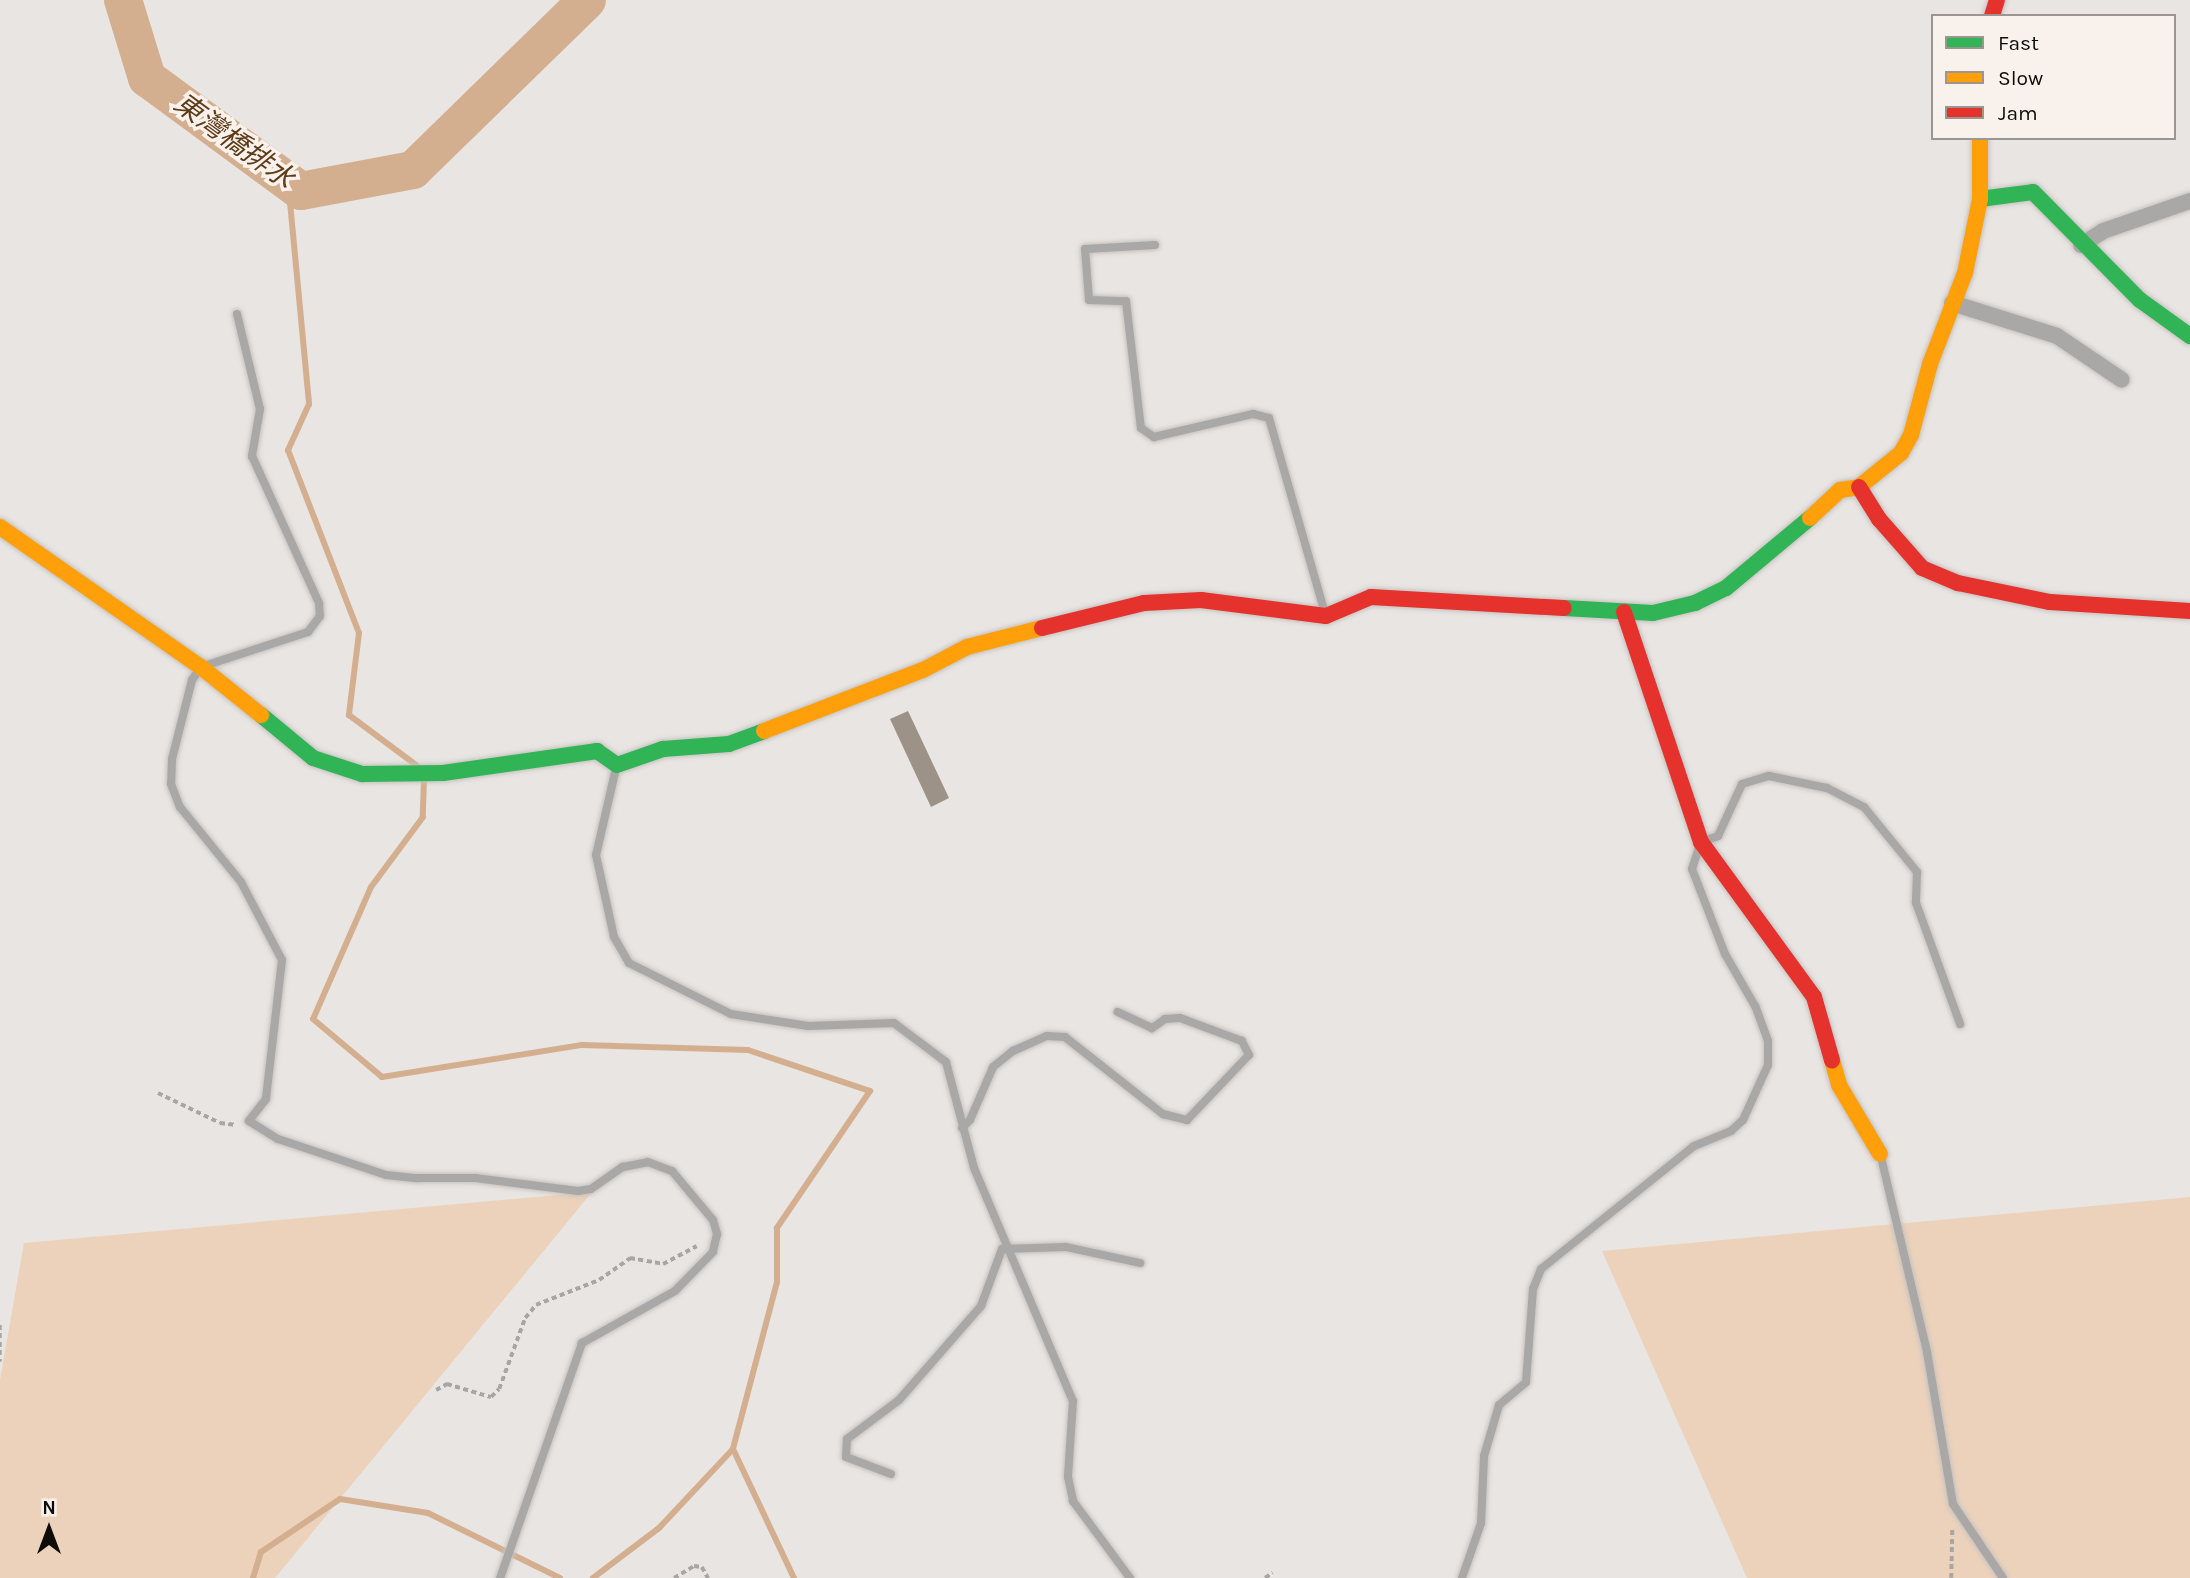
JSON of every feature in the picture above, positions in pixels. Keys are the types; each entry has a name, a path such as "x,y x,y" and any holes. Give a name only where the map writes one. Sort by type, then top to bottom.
{"street":[{"path":"0,527 201,667 313,758 362,774 438,773 597,751 617,765 663,749 729,744 923,670 967,647 1144,603 1201,600 1326,616 1371,597 1653,613 1695,603 1726,588 1774,552 1840,490 1859,487 1886,469 1911,435 1952,303 1965,274 1980,199 1980,140"},
{"path":"1980,199 2033,192 2081,245 2140,300 2190,336"},
{"path":"2081,245 2103,231 2190,201"},
{"path":"1952,303 2057,336 2122,380"},
{"path":"1859,487 1879,519 1922,568 1958,583 2050,602 2190,611"},
{"path":"1624,612 1701,842 1814,997 1839,1085 1880,1154"}],"lane":[{"path":"1155,245 1085,249 1089,300 1126,301 1141,428 1154,437 1254,414 1269,418 1326,616"},
{"path":"237,313 260,409 252,456 319,603 320,616 309,632 201,667 192,680 172,759 173,791 200,834 241,882 282,960 266,1099 249,1121 278,1139 407,1177 475,1178 578,1191 591,1189 623,1167 648,1163 672,1171 713,1220 717,1234 713,1252 675,1291 582,1343 514,1544 500,1573"},
{"path":"617,765 596,855 614,937 629,963 731,1014 808,1026 882,1022 902,1026 946,1062 962,1128 1006,1250 1073,1401 1068,1477 1073,1501 1130,1578"},
{"path":"1462,1578 1481,1523 1484,1456 1499,1405 1526,1382 1533,1289 1541,1269 1694,1146 1731,1131 1743,1120 1768,1065 1768,1041 1755,1006 1726,954 1693,877 1701,842 1718,836 1742,785 1756,776 1827,788 1857,802 1917,872 1916,903 1960,1024"},
{"path":"962,1128 970,1120 993,1067 1013,1051 1048,1036 1066,1037 1164,1114 1187,1120 1249,1055 1242,1041 1180,1018 1165,1019 1152,1028 1118,1012"},
{"path":"1880,1154 1927,1352 1953,1504 2003,1578"},
{"path":"891,1474 846,1457 847,1439 899,1400 981,1306 997,1253 1006,1250 1066,1247 1140,1263"}],"path":[{"path":"158,1093 220,1123 239,1125 249,1121"},
{"path":"436,1390 447,1384 491,1397 499,1389 525,1318 536,1305 599,1279 630,1258 663,1264 717,1234"},
{"path":"0,1325 0,1362"},
{"path":"1951,1578 1953,1504"},
{"path":"674,1578 694,1566 702,1567 708,1578"},
{"path":"1265,1578 1272,1573"}],"shaded area":[{"path":"592,1192 275,1578 0,1578 0,1380 24,1243"},
{"path":"2190,1197 2190,1578 1747,1578 1602,1251"}],"building":[{"path":"908,711 949,798 931,807 890,719"}],"waterway":[{"name":"東灣橋排水","path":"123,0 147,78 301,191 413,170 587,0"},
{"path":"288,181 309,404 288,450 359,633 349,715 416,765"},
{"path":"424,779 423,817 371,887 313,1019 382,1077 582,1045 748,1050 870,1091 777,1228 777,1282 733,1449 659,1528 593,1578"},
{"path":"733,1449 794,1578"},
{"path":"253,1578 261,1552 340,1499 428,1513 560,1578"}],"traffic: fast":[{"path":"1980,199 2033,192 2140,300 2190,336"},
{"path":"1564,608 1653,613 1695,603 1726,588 1810,518"},
{"path":"261,715 313,758 362,774 443,773 597,751 617,765 663,749 729,744 764,731"}],"traffic: slow":[{"path":"1810,518 1840,490 1859,487 1901,453 1911,435 1930,364 1965,273 1980,199 1980,140"},
{"path":"0,527 201,667 261,715"},
{"path":"764,731 923,670 967,647 1042,628"},
{"path":"1832,1060 1839,1085 1880,1154"}],"traffic: jam":[{"path":"1993,14 1997,0"},
{"path":"1859,487 1879,519 1922,568 1958,583 2050,602 2190,611"},
{"path":"1042,628 1144,603 1201,600 1326,616 1371,597 1564,608"},
{"path":"1624,612 1701,842 1814,997 1832,1060"}]}
